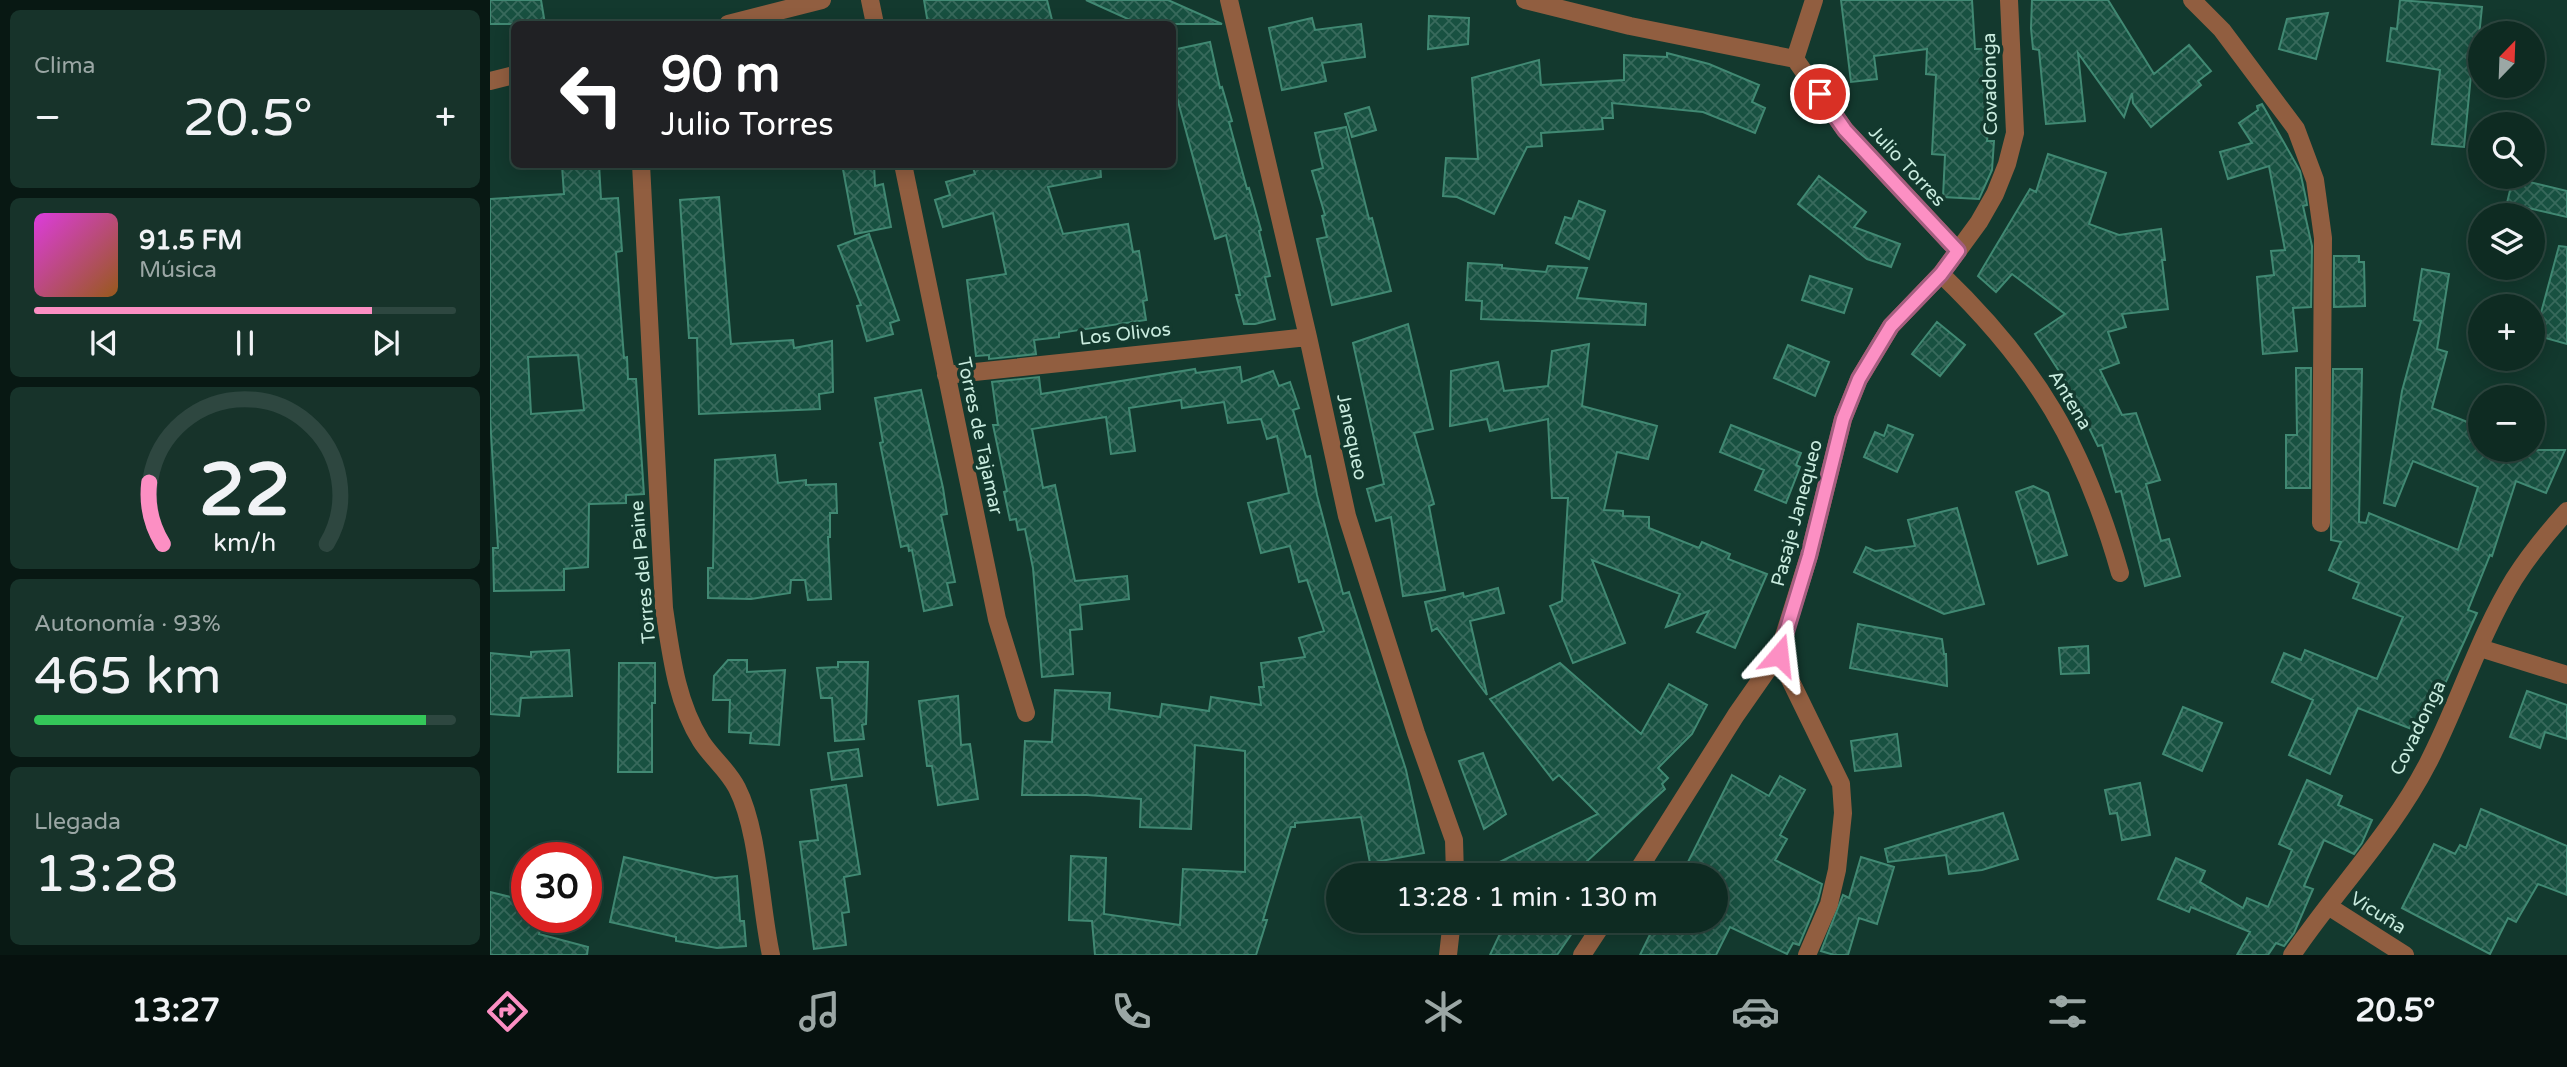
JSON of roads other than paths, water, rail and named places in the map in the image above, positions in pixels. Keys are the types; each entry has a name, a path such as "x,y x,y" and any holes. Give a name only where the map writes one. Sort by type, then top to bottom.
{"street":[{"path":"740,21 822,0"},
{"path":"870,0 874,21"},
{"name":"Janequeo","path":"1229,0 1347,516 1416,733 1454,840 1455,863"},
{"path":"1525,0 1630,26 1795,59 1814,0"},
{"name":"Covadonga","path":"1941,274 1979,222 1995,194 2015,133 2009,0"},
{"path":"2192,0 2222,30 2296,128 2315,180 2322,238 2321,523"},
{"name":"Julio Torres","path":"1795,59 1845,130 1958,251"},
{"path":"490,80 511,76"},
{"name":"Torres del Paine","path":"641,168 664,608 675,675 687,716 703,743 737,787 749,822 771,955"},
{"name":"Torres de Tajamar","path":"905,168 997,619 1026,713"},
{"name":"Antena","path":"1941,274 2008,344 2039,386 2088,476 2120,573"},
{"name":"Pasaje Janequeo","path":"1642,863 1735,715 1779,655 1809,556 1843,419 1859,379 1891,326 1941,274"},
{"name":"Los Olivos","path":"946,375 1308,337"},
{"name":"Covadonga","path":"2292,955 2393,821 2428,763 2513,580 2567,511"},
{"path":"2480,648 2567,675"},
{"path":"1779,655 1840,784 1843,813 1838,870 1829,904 1807,955"},
{"name":"Vicuña","path":"2328,906 2405,955"},
{"path":"1448,955 1451,933"},
{"path":"1583,955 1597,933"}]}
